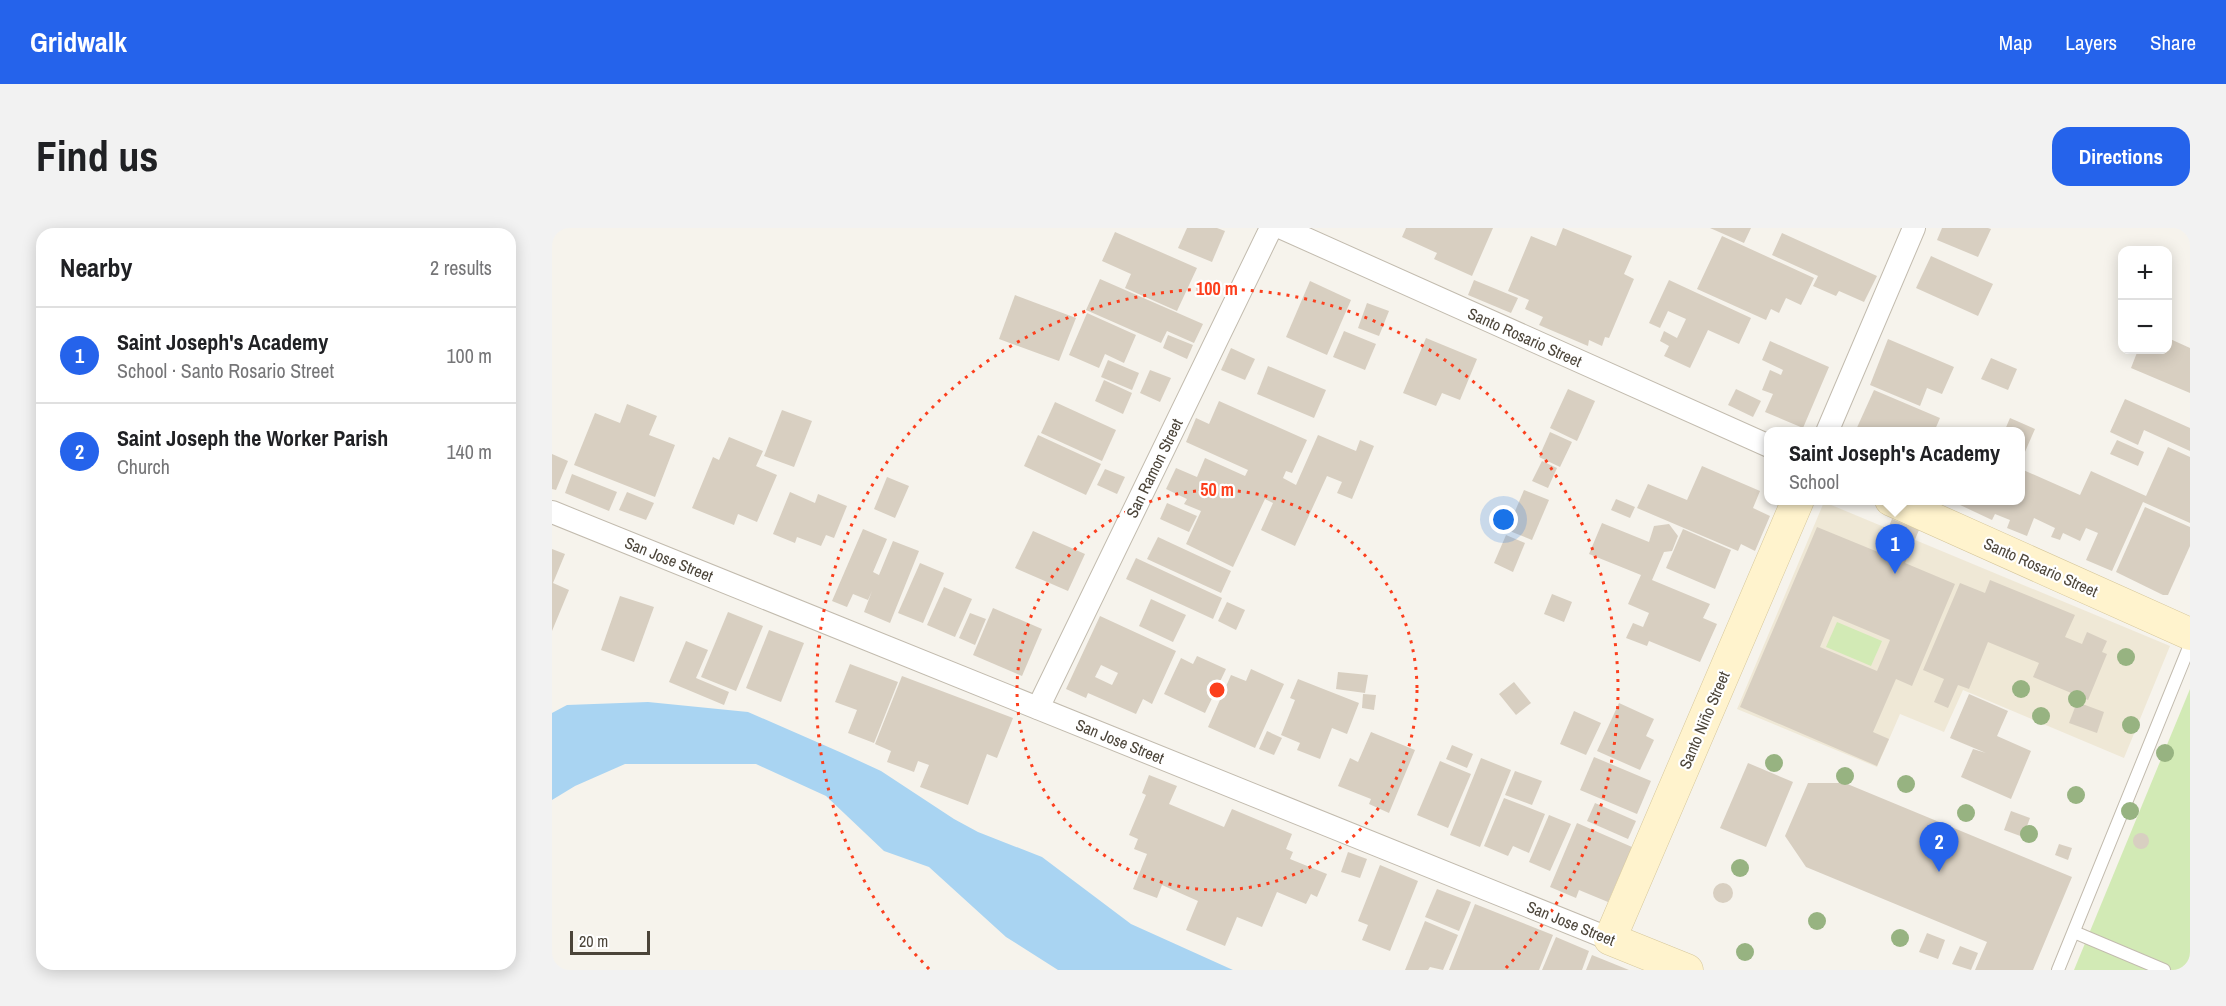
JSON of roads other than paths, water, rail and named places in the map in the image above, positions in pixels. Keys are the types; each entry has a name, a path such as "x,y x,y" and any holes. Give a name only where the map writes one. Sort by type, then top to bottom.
{"main road":[{"name":"Santo Niño Street","path":"1610,939 1796,505"},
{"name":"Santo Rosario Street","path":"1900,505 2190,634"},
{"name":"San Jose Street","path":"1610,939 1688,970"}],"street":[{"name":"San Ramon Street","path":"1038,708 1271,228"},
{"name":"Santo Rosario Street","path":"1282,228 1764,444"},
{"path":"1829,427 1914,228"},
{"name":"San Jose Street","path":"552,512 1610,939"}],"lane":[{"path":"2058,970 2190,645"},
{"path":"2074,932 2164,970"}],"water":[{"path":"648,702 748,712 842,753 881,771 978,832 1042,857 1131,924 1233,970 1058,970 1006,937 929,867 884,851 826,796 756,764 625,764 575,786 552,800 552,713 567,705"}],"place":[{"name":"Saint Joseph's Academy","path":"1895,574"},
{"name":"Saint Joseph the Worker Parish","path":"1939,872"}]}
